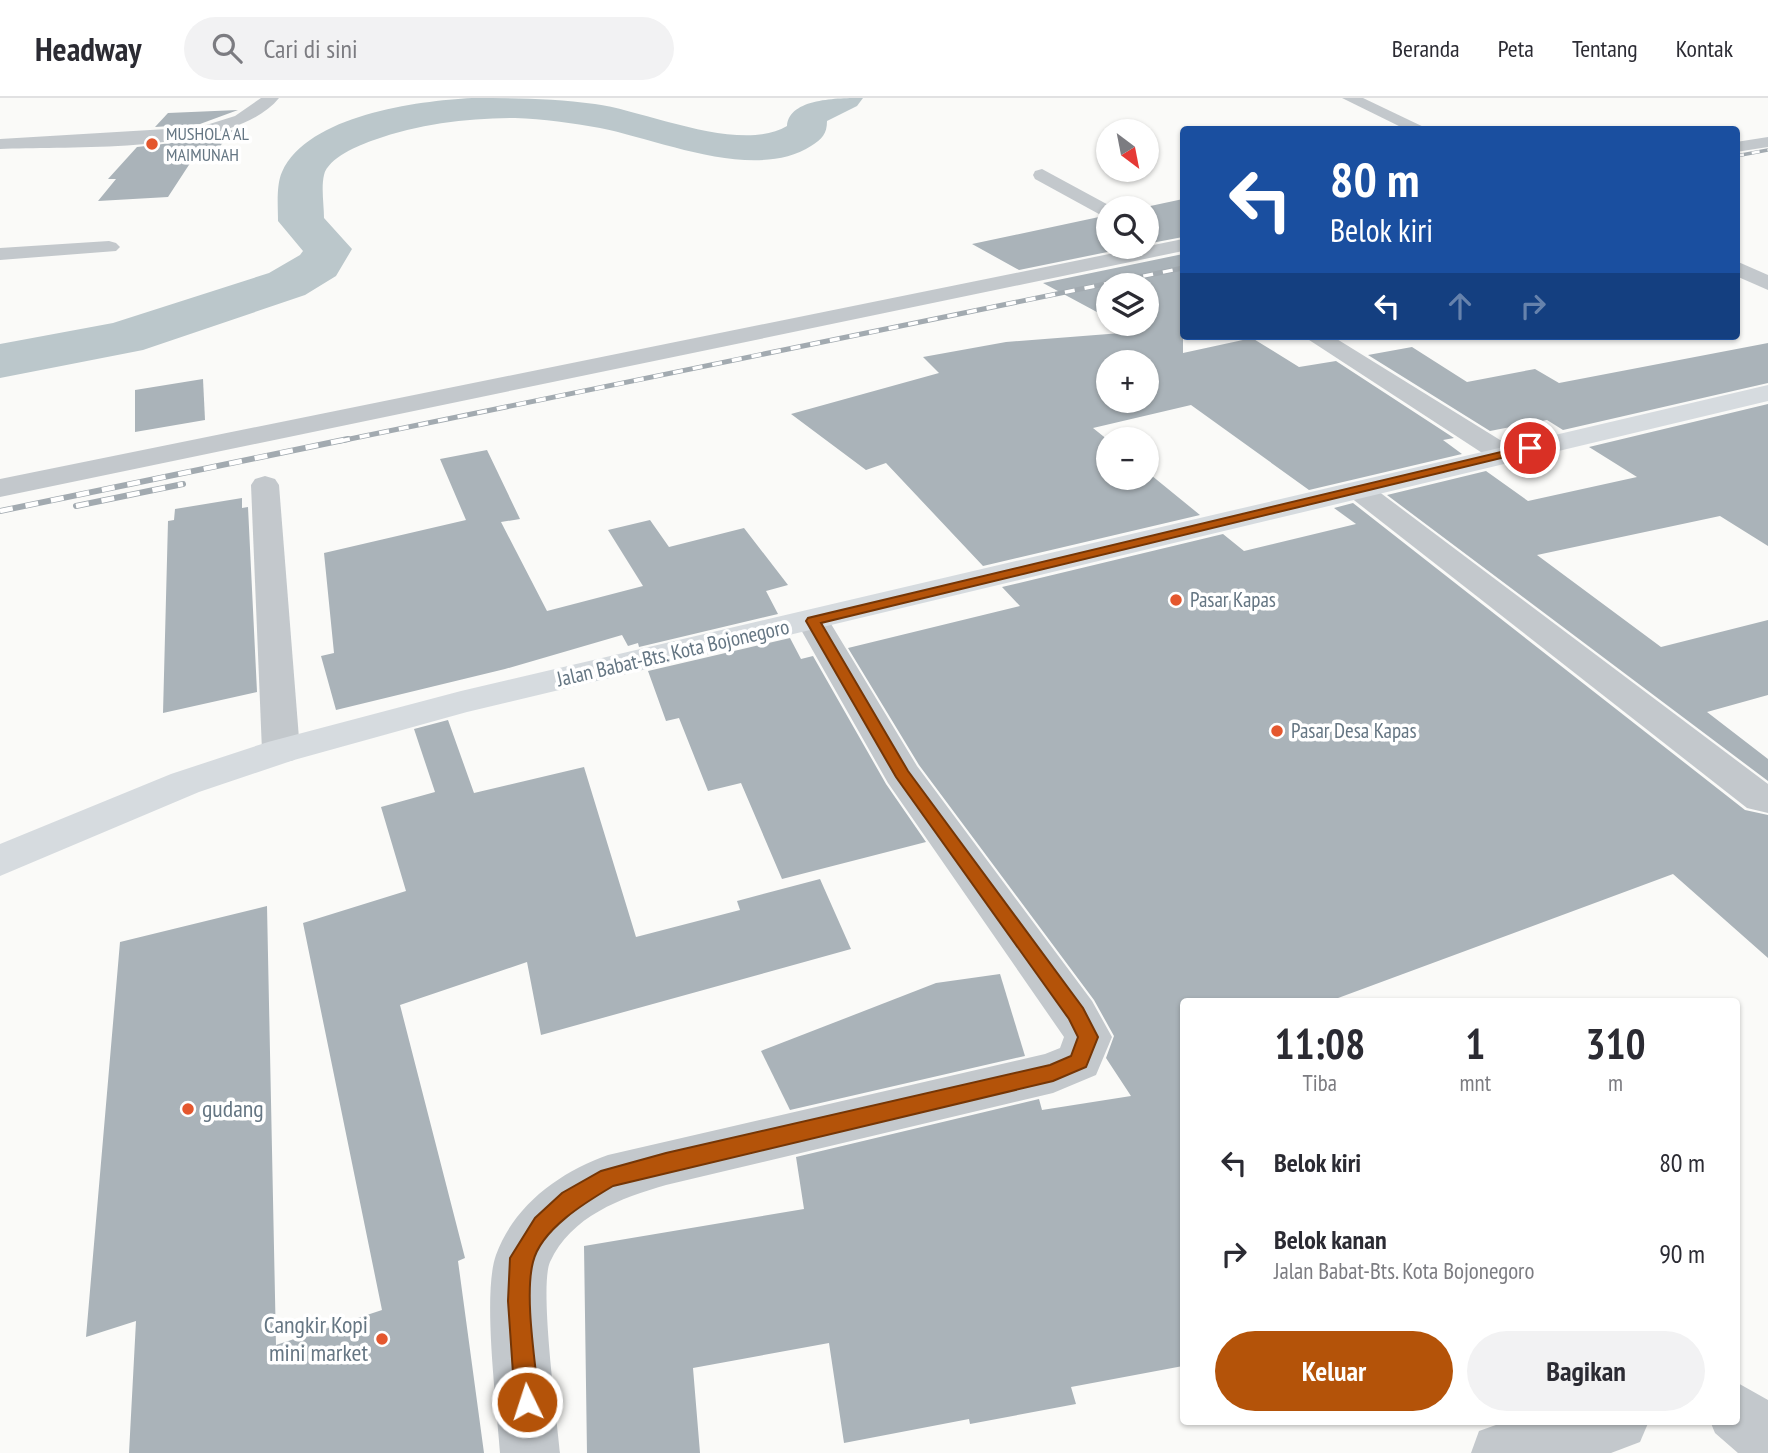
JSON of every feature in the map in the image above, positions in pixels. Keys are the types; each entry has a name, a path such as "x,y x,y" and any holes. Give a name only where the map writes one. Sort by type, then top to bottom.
{"highway":[{"name":"Jalan Babat-Bts. Kota Bojonegoro","path":"0,861 185,783 281,751 461,702 813,621 1360,491 1503,454 1768,393"}],"street":[{"path":"0,144 142,138 202,132 241,121 271,98"},
{"path":"1350,98 1413,126"},
{"path":"1740,146 1768,142"},
{"path":"1042,175 1096,206"},
{"path":"1159,240 1176,247"},
{"path":"0,254 109,247"},
{"path":"0,488 1176,247"},
{"path":"1740,270 1768,283"},
{"path":"1321,340 1503,454"},
{"path":"265,485 281,751"},
{"path":"1360,491 1766,802"},
{"path":"530,1453 519,1301 522,1258 543,1226 570,1200 608,1178 1053,1073 1079,1061 1088,1037 1076,1014 901,774 813,621"},
{"path":"1740,1415 1758,1430 1768,1446"},
{"path":"1501,1453 1604,1425"}],"building":[{"path":"238,110 200,124 155,127 168,113"},
{"path":"233,130 217,150 198,151 168,197 98,201 116,179 108,179 137,147 189,141"},
{"path":"1180,200 1180,238 1159,242 1159,204"},
{"path":"1096,218 1096,254 1019,270 972,244"},
{"path":"1180,255 1180,340 1183,340 1183,353 1243,340 1255,340 1299,367 1336,361 1454,438 1443,440 1462,454 1309,490 1191,405 1159,413 1159,350 1096,350 1096,413 1157,413 1093,428 1096,430 1096,490 1159,490 1159,482 1200,515 983,566 886,463 866,470 791,414 939,373 923,357 1006,342 1096,335 1159,336 1159,273 1096,273 1096,312 1043,283"},
{"path":"1768,343 1768,383 1563,430 1547,420 1490,431 1368,355 1412,347 1467,382 1535,369 1559,383"},
{"path":"203,379 205,420 135,432 135,390"},
{"path":"1768,404 1768,546 1720,516 1537,555 1661,647 1768,620 1768,695 1707,712 1768,759 1768,781 1387,495 1486,471 1528,501 1637,477 1589,447"},
{"path":"487,450 520,519 501,522 547,611 643,586 608,530 650,520 669,547 744,528 788,585 766,591 778,614 639,647 638,643 628,646 622,635 505,669 336,710 321,656 334,653 324,553 466,520 440,459"},
{"path":"242,498 242,508 248,507 257,692 163,713 168,521 174,520 175,509"},
{"name":"Pasar Desa Kapas","path":"1353,503 1745,810 1768,815 1768,958 1673,874 1338,998 1180,998 1180,1367 1071,1387 1076,1404 970,1424 969,1419 844,1443 829,1343 693,1368 700,1453 587,1453 584,1246 804,1209 796,1157 1039,1099 1042,1110 1131,1096 1106,1058 1114,1036 1094,1000 919,765 848,648 1020,606 1002,587 1223,534 1244,551 1356,524 1334,508"},
{"path":"790,638 801,659 813,656 886,784 926,842 782,879 741,783 708,791 679,718 666,721 648,671"},
{"path":"448,720 474,793 584,767 636,937 740,910 737,901 820,879 851,949 541,1035 527,962 400,1005 465,1258 458,1261 484,1453 129,1453 136,1321 86,1337 120,942 267,906 276,1345 382,1310 303,923 406,891 381,807 435,792 414,729"},
{"path":"1000,974 1025,1056 790,1110 761,1051 936,983"}],"waterway":[{"path":"0,361 123,338 287,284 318,265 328,249 301,221 302,174 315,157 343,137 387,122 445,111 516,107 599,116 724,145 759,148 784,145 807,131 807,116 844,98"}],"railway":[{"path":"1740,155 1768,150"},
{"path":"340,441 1180,269"},
{"path":"0,511 348,439"},
{"path":"76,506 183,484"}],"place":[{"name":"MUSHOLA AL MAIMUNAH","path":"152,144"},
{"name":"Pasar Kapas","path":"1176,600"},
{"name":"Pasar Desa Kapas","path":"1277,731"},
{"name":"gudang","path":"188,1109"},
{"name":"Cangkir Kopi mini market","path":"382,1339"}],"route":[{"path":"527,1402 519,1301 522,1258 543,1226 570,1200 608,1178 1053,1073 1079,1061 1088,1037 1076,1014 901,774 813,621 1530,448"}]}
